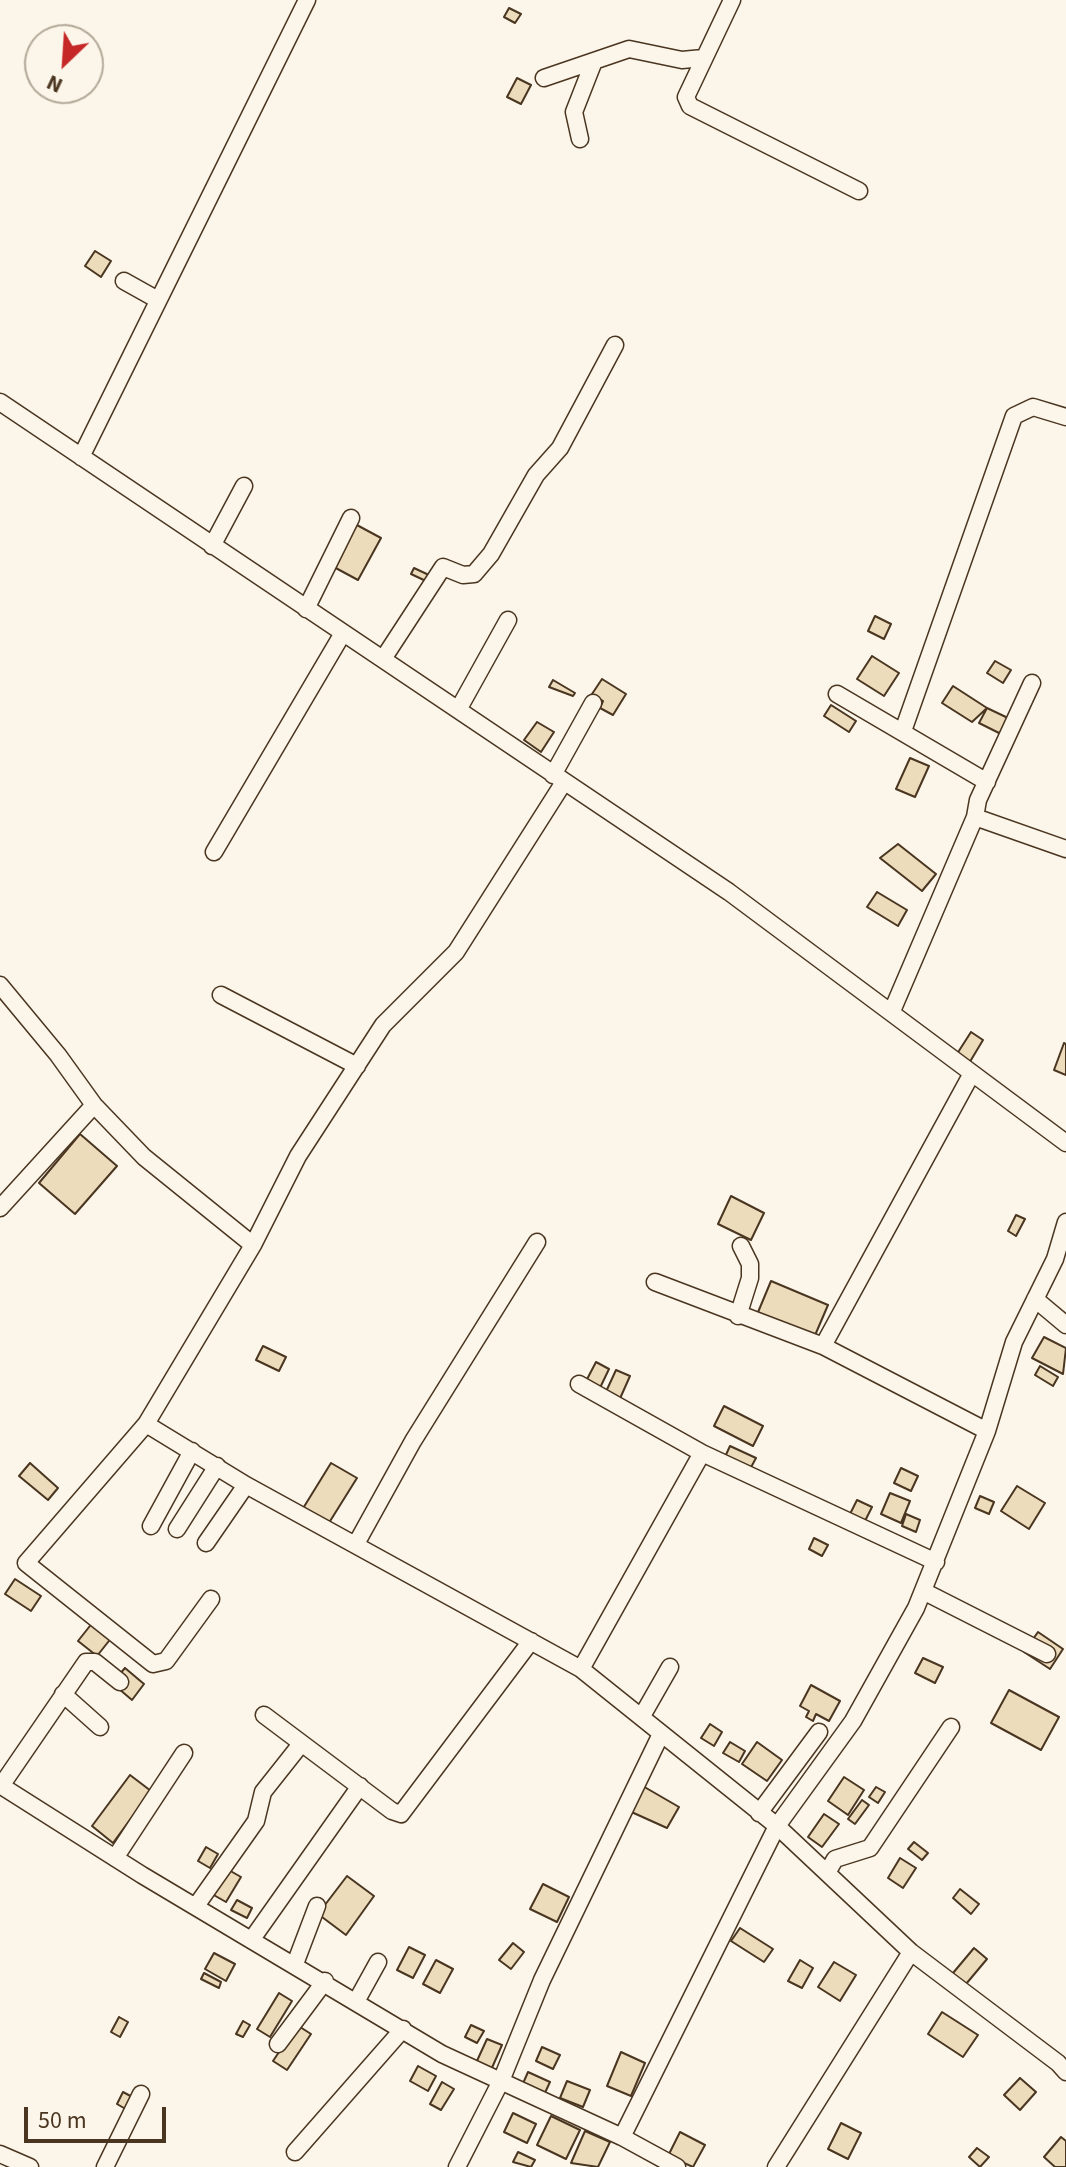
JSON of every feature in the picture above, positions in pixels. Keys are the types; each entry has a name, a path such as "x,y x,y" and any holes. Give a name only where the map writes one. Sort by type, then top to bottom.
{"street":[{"path":"81,457 307,0"},
{"path":"732,0 686,97 694,110 859,191"},
{"path":"544,78 629,49 682,60 703,58"},
{"path":"580,139 574,112 594,61"},
{"path":"124,281 158,300"},
{"path":"383,659 443,567 463,575 474,574 491,554 526,491 560,448 615,345"},
{"path":"0,402 729,892 1066,1143"},
{"path":"903,731 1014,416 1033,407 1066,417"},
{"path":"212,546 244,486"},
{"path":"306,609 351,518"},
{"path":"458,710 508,620"},
{"path":"214,852 343,633"},
{"path":"892,1011 987,782 1032,683"},
{"path":"837,694 987,782"},
{"path":"211,1599 166,1661 153,1664 26,1563 146,1424 253,1245 298,1156 383,1025 456,952 559,778 593,703"},
{"path":"975,817 1066,849"},
{"path":"0,985 58,1055 94,1105 144,1157 253,1245"},
{"path":"221,995 357,1066"},
{"path":"823,1346 971,1075"},
{"path":"0,1208 94,1105"},
{"path":"622,2137 777,1826 853,1721 923,1591 987,1431 1014,1342 1055,1259 1066,1222"},
{"path":"356,1544 413,1441 537,1242"},
{"path":"738,1316 750,1278 750,1264 741,1246"},
{"path":"655,1282 823,1346 987,1431"},
{"path":"1035,1299 1066,1325"},
{"path":"579,1384 702,1453 936,1562"},
{"path":"146,1424 246,1485 581,1669 777,1826 911,1952 1066,2072"},
{"path":"151,1526 192,1451"},
{"path":"581,1669 702,1453"},
{"path":"177,1529 217,1466"},
{"path":"206,1543 246,1485"},
{"path":"923,1591 1047,1654"},
{"path":"264,1715 392,1811 405,1813 531,1641"},
{"path":"120,1682 95,1662 86,1662 1,1786 442,2054 622,2137 677,2167"},
{"path":"642,1716 670,1667"},
{"path":"63,1694 100,1727"},
{"path":"827,1873 835,1859 870,1848 951,1727"},
{"path":"759,1813 819,1732"},
{"path":"457,2167 501,2081 542,1980 661,1734"},
{"path":"196,1906 256,1821 263,1792 301,1744"},
{"path":"115,1858 184,1753"},
{"path":"252,1939 360,1786"},
{"path":"295,1964 317,1906"},
{"path":"776,2167 911,1952"},
{"path":"357,2000 378,1962"},
{"path":"278,2044 325,1981"},
{"path":"295,2152 403,2029"},
{"path":"105,2167 141,2094"},
{"path":"0,2154 30,2167"}],"building":[{"path":"509,8 521,14 515,23 504,17"},
{"path":"517,78 531,85 521,104 507,97"},
{"path":"95,251 111,261 101,277 85,266"},
{"path":"355,524 381,538 358,580 332,566"},
{"path":"414,568 431,576 428,582 411,574"},
{"path":"875,616 891,624 884,639 868,631"},
{"path":"872,656 899,673 884,696 857,679"},
{"path":"995,661 1011,670 1003,683 987,673"},
{"path":"602,679 626,694 613,715 600,708 603,701 592,694"},
{"path":"553,680 575,693 573,696 549,687"},
{"path":"953,686 987,708 972,722 942,703"},
{"path":"831,705 856,721 849,732 824,716"},
{"path":"987,708 1008,718 1001,734 979,723"},
{"path":"537,722 554,732 541,752 524,740"},
{"path":"910,758 929,766 915,797 896,789"},
{"path":"898,844 936,874 922,891 880,858"},
{"path":"877,892 907,910 898,926 867,907"},
{"path":"971,1032 983,1040 968,1065 955,1057"},
{"path":"1066,1044 1066,1075 1054,1070"},
{"path":"80,1134 117,1166 75,1214 39,1183"},
{"path":"731,1196 764,1213 751,1240 718,1224"},
{"path":"1016,1215 1025,1219 1016,1236 1008,1231"},
{"path":"771,1281 828,1305 813,1340 756,1317"},
{"path":"1044,1337 1066,1348 1063,1374 1032,1358"},
{"path":"263,1346 286,1357 279,1371 256,1360"},
{"path":"596,1362 609,1369 598,1392 584,1385"},
{"path":"1040,1366 1058,1377 1053,1386 1035,1375"},
{"path":"616,1370 630,1376 618,1403 604,1396"},
{"path":"724,1406 763,1426 753,1446 714,1426"},
{"path":"730,1446 756,1458 749,1471 724,1459"},
{"path":"30,1463 58,1488 48,1500 19,1476"},
{"path":"331,1463 357,1478 327,1526 302,1510"},
{"path":"901,1468 918,1476 911,1491 894,1483"},
{"path":"1017,1486 1045,1503 1029,1529 1001,1511"},
{"path":"890,1493 910,1501 901,1523 881,1514"},
{"path":"980,1496 994,1502 989,1514 975,1508"},
{"path":"857,1500 872,1507 864,1523 849,1516"},
{"path":"906,1514 920,1520 916,1532 902,1526"},
{"path":"814,1538 828,1545 822,1556 809,1549"},
{"path":"15,1579 41,1596 31,1611 5,1594"},
{"path":"97,1617 116,1632 97,1656 78,1641"},
{"path":"1038,1632 1063,1649 1050,1669 1024,1652"},
{"path":"923,1658 943,1667 935,1683 915,1673"},
{"path":"125,1668 144,1684 132,1700 112,1683"},
{"path":"811,1685 840,1701 829,1721 816,1714 813,1721 806,1717 809,1711 800,1706"},
{"path":"1009,1690 1059,1717 1041,1750 991,1723"},
{"path":"710,1724 722,1732 714,1746 701,1738"},
{"path":"730,1742 745,1751 739,1762 723,1753"},
{"path":"757,1742 782,1760 767,1781 742,1764"},
{"path":"130,1775 151,1791 113,1843 92,1826"},
{"path":"844,1777 864,1790 848,1815 828,1801"},
{"path":"641,1785 679,1807 667,1828 627,1810"},
{"path":"876,1787 885,1792 878,1803 869,1797"},
{"path":"862,1800 869,1805 855,1824 848,1819"},
{"path":"824,1814 839,1824 822,1847 808,1837"},
{"path":"914,1842 928,1853 922,1860 908,1849"},
{"path":"206,1847 218,1854 210,1868 198,1861"},
{"path":"900,1858 916,1868 903,1888 888,1878"},
{"path":"227,1869 241,1877 226,1902 212,1894"},
{"path":"347,1876 374,1896 346,1935 318,1914"},
{"path":"543,1884 569,1897 557,1922 530,1909"},
{"path":"960,1889 979,1904 971,1914 953,1898"},
{"path":"237,1900 252,1908 247,1918 231,1910"},
{"path":"740,1928 773,1949 764,1962 731,1941"},
{"path":"513,1943 524,1952 511,1969 499,1960"},
{"path":"409,1947 425,1955 413,1978 397,1970"},
{"path":"974,1948 987,1959 961,1990 948,1979"},
{"path":"214,1953 235,1964 226,1981 205,1969"},
{"path":"436,1960 453,1969 440,1993 423,1984"},
{"path":"800,1960 813,1968 802,1988 788,1981"},
{"path":"834,1962 856,1975 840,2001 818,1987"},
{"path":"204,1973 221,1982 219,1988 201,1979"},
{"path":"279,1993 292,2001 270,2037 257,2029"},
{"path":"942,2012 978,2035 963,2057 928,2034"},
{"path":"119,2017 128,2022 120,2037 111,2032"},
{"path":"243,2021 250,2025 243,2037 236,2034"},
{"path":"297,2025 311,2034 287,2070 273,2061"},
{"path":"471,2025 484,2031 477,2043 465,2037"},
{"path":"487,2039 502,2045 491,2070 476,2063"},
{"path":"542,2047 560,2055 553,2069 536,2061"},
{"path":"621,2052 645,2063 631,2096 607,2086"},
{"path":"418,2066 436,2076 428,2091 410,2081"},
{"path":"528,2072 550,2082 543,2097 521,2088"},
{"path":"1020,2078 1036,2092 1020,2110 1004,2095"},
{"path":"567,2081 590,2090 583,2107 560,2098"},
{"path":"442,2082 454,2089 441,2110 430,2104"},
{"path":"123,2092 136,2099 129,2111 117,2104"},
{"path":"513,2113 536,2124 527,2143 504,2132"},
{"path":"551,2116 580,2130 566,2159 537,2145"},
{"path":"841,2123 861,2133 848,2159 828,2149"},
{"path":"585,2131 610,2142 598,2167 571,2163"},
{"path":"680,2132 705,2145 693,2167 668,2156"},
{"path":"1061,2137 1066,2141 1066,2167 1055,2167 1044,2157"},
{"path":"977,2148 989,2157 980,2167 969,2157"},
{"path":"518,2152 535,2160 531,2167 513,2162"}]}
